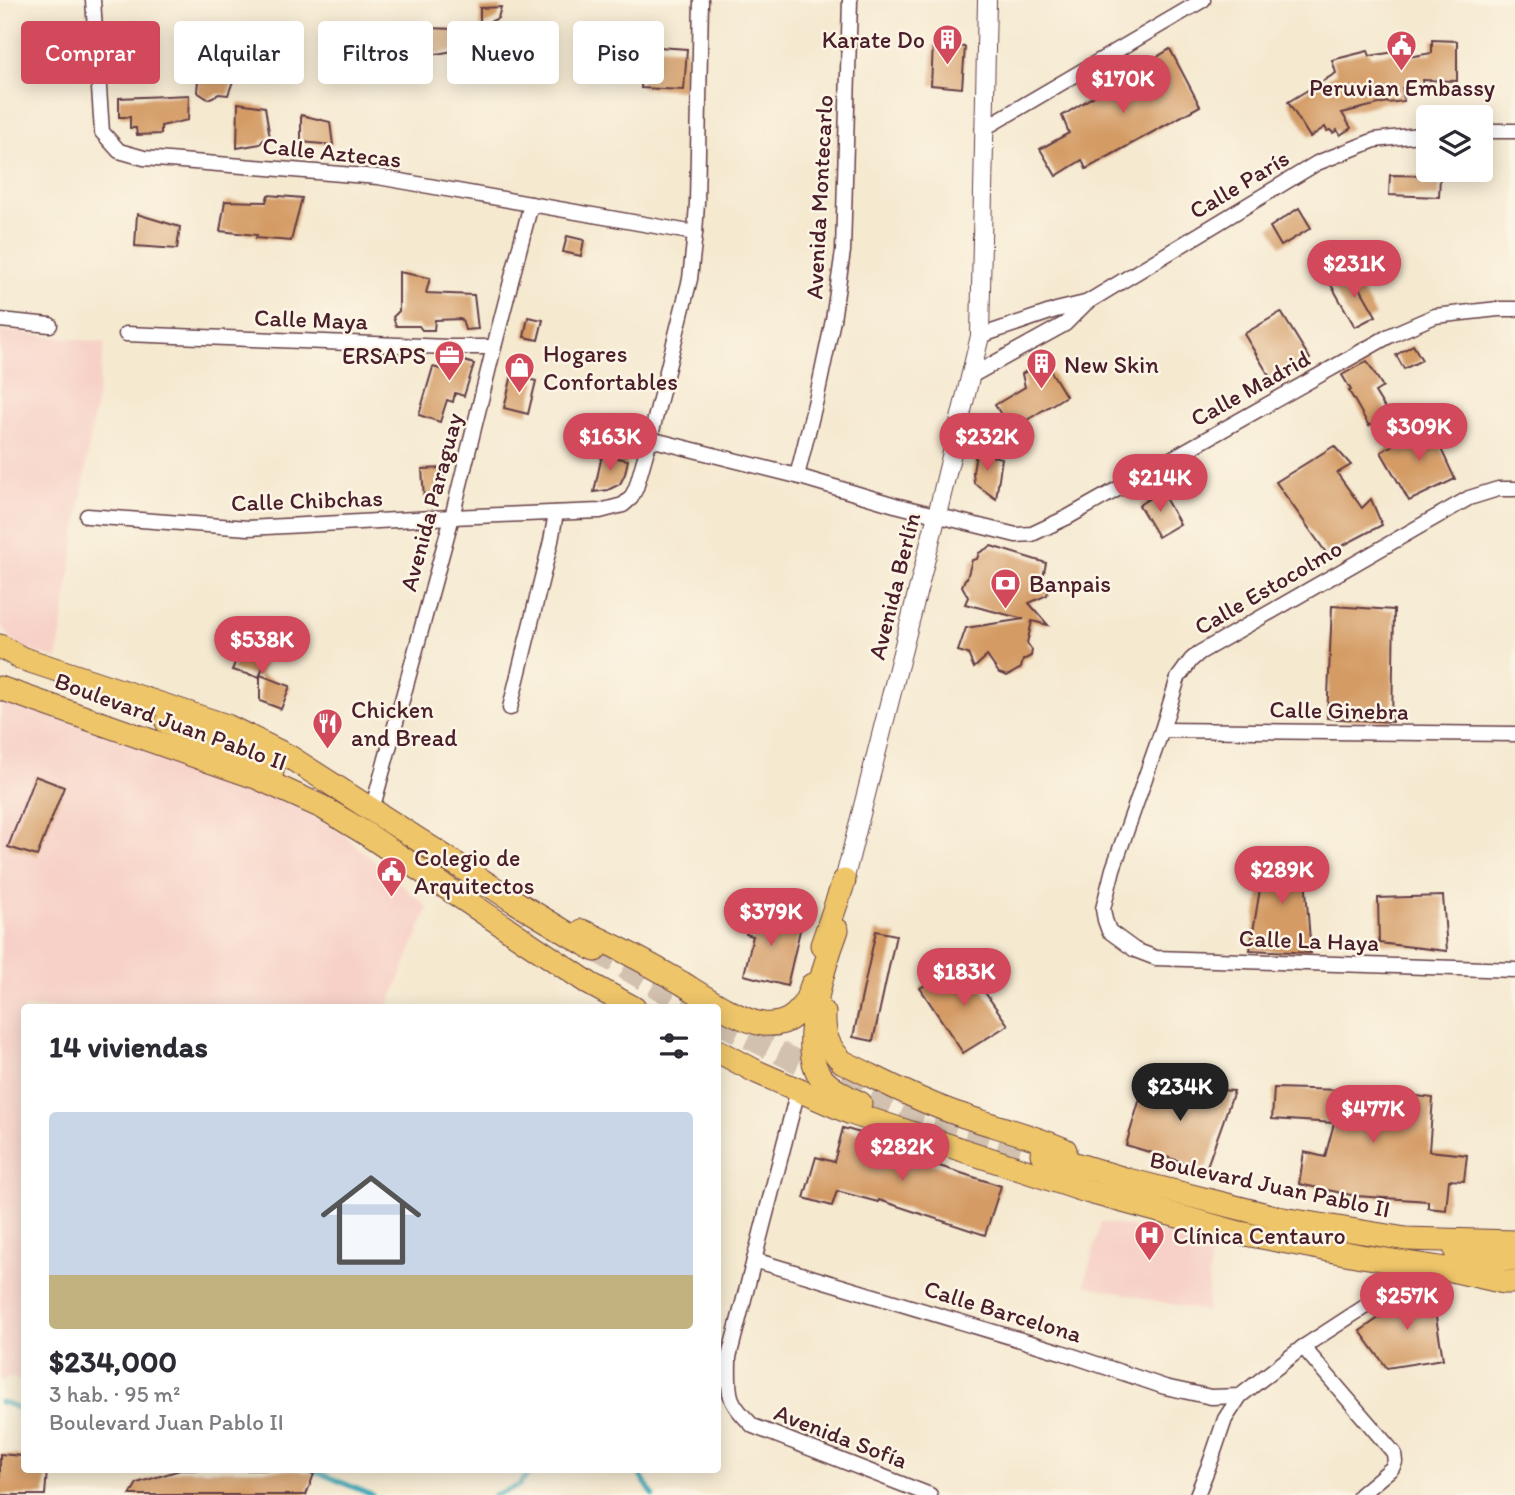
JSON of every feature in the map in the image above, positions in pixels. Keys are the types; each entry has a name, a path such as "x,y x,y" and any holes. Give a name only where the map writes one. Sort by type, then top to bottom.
{"main road":[{"name":"Boulevard Juan Pablo II","path":"0,646 21,658 228,726 288,756 595,950"},
{"name":"Boulevard Juan Pablo II","path":"0,661 282,762 327,781"},
{"name":"Boulevard Juan Pablo II","path":"0,688 258,778 323,807"},
{"name":"Boulevard Juan Pablo II","path":"215,740 277,774 590,984 627,1004"},
{"path":"721,1006 762,1024 779,1023 795,1016 804,1007 823,940 844,881"},
{"path":"540,917 607,942 718,1004"},
{"path":"837,930 824,1023 826,1040 843,1062 920,1100 1049,1143 1128,1180"},
{"path":"837,930 828,954 812,1023 811,1039 813,1058 820,1076 844,1096 874,1111 1195,1221"},
{"name":"Boulevard Juan Pablo II","path":"721,1052 850,1112 1088,1192 1289,1243 1515,1282"},
{"name":"Boulevard Juan Pablo II","path":"1042,1154 1128,1180 1283,1219 1406,1239 1515,1242"},
{"name":"Boulevard Juan Pablo II","path":"1406,1239 1452,1252 1515,1259"},
{"name":"Boulevard Juan Pablo II","path":"1447,1269 1515,1269"}],"street":[{"name":"Calle Aztecas","path":"93,0 102,132 119,151 144,158 378,177 695,233"},
{"name":"Calle Chibchas","path":"87,516 248,528 600,512 623,505 631,498 636,488 690,279 695,233 701,0"},
{"name":"Avenida Montecarlo","path":"797,476 833,320 843,251 850,0"},
{"name":"Avenida Berlín","path":"837,930 844,881 980,336 987,0"},
{"path":"983,129 1203,0"},
{"path":"1493,131 1515,131"},
{"name":"Calle París","path":"971,376 1065,324 1086,303 1317,163 1375,140 1416,135"},
{"name":"Avenida Paraguay","path":"372,810 452,517 531,204"},
{"name":"Calle París","path":"980,336 1056,310 1086,303"},
{"name":"Calle Madrid","path":"650,439 797,476 895,505 1016,535 1032,534 1068,517 1388,336 1435,316 1515,309"},
{"path":"0,320 50,326"},
{"name":"Calle Maya","path":"127,334 494,347"},
{"name":"Calle Estocolmo","path":"1109,931 1103,909 1113,869 1183,670 1199,653 1469,498 1499,489 1515,489"},
{"path":"510,708 556,513"},
{"name":"Calle Ginebra","path":"1161,730 1515,734"},
{"name":"Calle La Haya","path":"1109,931 1135,950 1156,958 1515,970"},
{"name":"Avenida Sofía","path":"798,1090 729,1357 729,1396 753,1426 930,1495"},
{"name":"Calle Barcelona","path":"754,1260 1061,1352 1165,1387 1211,1397 1240,1396"},
{"path":"1197,1495 1225,1419 1240,1396 1303,1347 1366,1306 1414,1264"},
{"path":"1303,1347 1394,1452 1395,1462 1392,1468 1360,1495"}],"shaded area":[{"path":"0,330 105,343 57,659 25,649 13,641 0,624"},
{"path":"0,698 268,790 341,832 428,908 390,1004 21,1004 21,1382 12,1377 0,1381"},
{"name":"Clínica Centauro","path":"1101,1222 1211,1240 1207,1312 1084,1285"}],"building":[{"path":"501,7 498,18 492,21 480,21 480,8"},
{"path":"433,28 447,29 447,52 433,55"},
{"path":"1432,40 1457,41 1457,81 1423,80 1423,84 1402,88 1404,101 1387,102 1342,113 1351,128 1340,135 1337,130 1333,133 1325,127 1310,137 1288,102 1336,73 1332,60 1368,51 1370,56 1395,52 1396,59 1432,53"},
{"name":"Karate Do","path":"933,45 965,47 962,88 931,85"},
{"path":"664,47 687,49 684,90 641,88 641,84 664,84"},
{"path":"1170,49 1200,106 1086,169 1082,160 1056,176 1040,149 1069,133 1062,116"},
{"path":"198,84 232,84 228,95 219,94 208,99 197,92"},
{"path":"189,95 188,120 161,126 161,134 137,135 136,128 130,128 130,117 119,117 119,98"},
{"path":"238,103 265,107 270,138 260,144 237,148"},
{"path":"301,115 330,122 333,145 301,142"},
{"path":"1390,175 1416,176 1416,182 1440,182 1439,197 1389,195"},
{"path":"268,195 302,198 291,241 220,231 225,201 266,202"},
{"path":"1299,208 1311,228 1281,246 1270,227"},
{"path":"137,214 180,227 177,249 135,246"},
{"path":"567,236 584,240 581,256 563,252"},
{"path":"399,272 430,278 426,293 474,295 478,329 465,330 462,319 435,320 434,330 422,330 419,326 396,326 393,317 399,311"},
{"path":"1352,274 1376,316 1355,327 1331,285"},
{"path":"1281,312 1310,359 1273,382 1244,334"},
{"path":"528,317 543,320 538,340 524,337"},
{"path":"1413,345 1422,360 1404,369 1396,355"},
{"name":"ERSAPS","path":"451,357 474,364 464,396 455,393 453,402 447,400 440,422 419,415 433,367 447,371"},
{"name":"New Skin","path":"1044,360 1066,396 1011,430 995,405 1025,387 1022,374"},
{"path":"1367,361 1383,387 1375,392 1389,415 1369,426 1342,375"},
{"name":"Hogares Confortables","path":"512,375 536,381 528,414 504,408"},
{"path":"1429,423 1455,479 1409,501 1381,452"},
{"path":"1334,446 1351,465 1337,473 1362,508 1371,499 1382,525 1327,554 1276,482"},
{"path":"976,453 1002,458 996,499 974,483"},
{"path":"602,455 628,460 625,474 620,484 608,490 594,492"},
{"path":"445,468 442,487 435,498 424,499 422,469"},
{"path":"1161,491 1180,524 1158,537 1139,505"},
{"name":"Banpais","path":"991,546 1046,563 1043,578 1050,586 1047,595 1029,603 1048,625 1032,621 1027,643 1032,650 1031,656 1023,660 1021,668 1007,676 999,673 987,656 974,668 968,654 958,651 966,628 1024,619 965,604 968,597 962,586 972,560 977,559 979,553"},
{"path":"1332,606 1394,610 1392,722 1327,718"},
{"path":"255,645 270,649 259,677 232,670 237,658"},
{"path":"260,675 290,686 281,709 260,701"},
{"path":"35,776 64,787 37,856 8,847"},
{"path":"1266,852 1303,852 1311,953 1250,950"},
{"path":"1443,896 1447,951 1379,943 1378,898"},
{"path":"752,911 801,926 787,986 744,975 753,936 746,934"},
{"path":"876,931 896,935 873,1041 853,1037"},
{"path":"964,963 1008,1025 963,1053 920,988"},
{"path":"1144,1085 1234,1091 1206,1169 1126,1145"},
{"path":"1274,1088 1377,1091 1433,1098 1429,1151 1467,1155 1464,1181 1449,1180 1446,1210 1428,1208 1428,1201 1356,1196 1299,1184 1304,1152 1325,1157 1334,1123 1272,1119"},
{"path":"843,1128 895,1143 893,1151 1001,1186 985,1235 879,1200 878,1202 837,1191 832,1206 804,1198 816,1157 834,1162"},
{"path":"1430,1282 1443,1359 1387,1368 1360,1331"},
{"path":"0,1454 21,1456 21,1473 47,1473 45,1495 0,1495"},
{"path":"170,1473 314,1474 306,1495 130,1495 137,1483"}],"waterway":[{"path":"0,1402 21,1410"},
{"path":"319,1473 372,1495"},
{"path":"494,1495 518,1486 529,1473"},
{"path":"639,1473 653,1495"}],"tunnel":[{"path":"595,950 685,1004"},
{"path":"721,1024 836,1081 915,1116 1042,1154"}],"place":[{"name":"Karate Do","path":"948,66"},
{"name":"Peruvian Embassy","path":"1402,72"},
{"name":"ERSAPS","path":"449,382"},
{"name":"New Skin","path":"1041,391"},
{"name":"Hogares Confortables","path":"520,394"},
{"name":"Banpais","path":"1006,610"},
{"name":"Chicken and Bread","path":"328,750"},
{"name":"Colegio de Arquitectos","path":"391,898"},
{"name":"Clínica Centauro","path":"1150,1262"}]}
